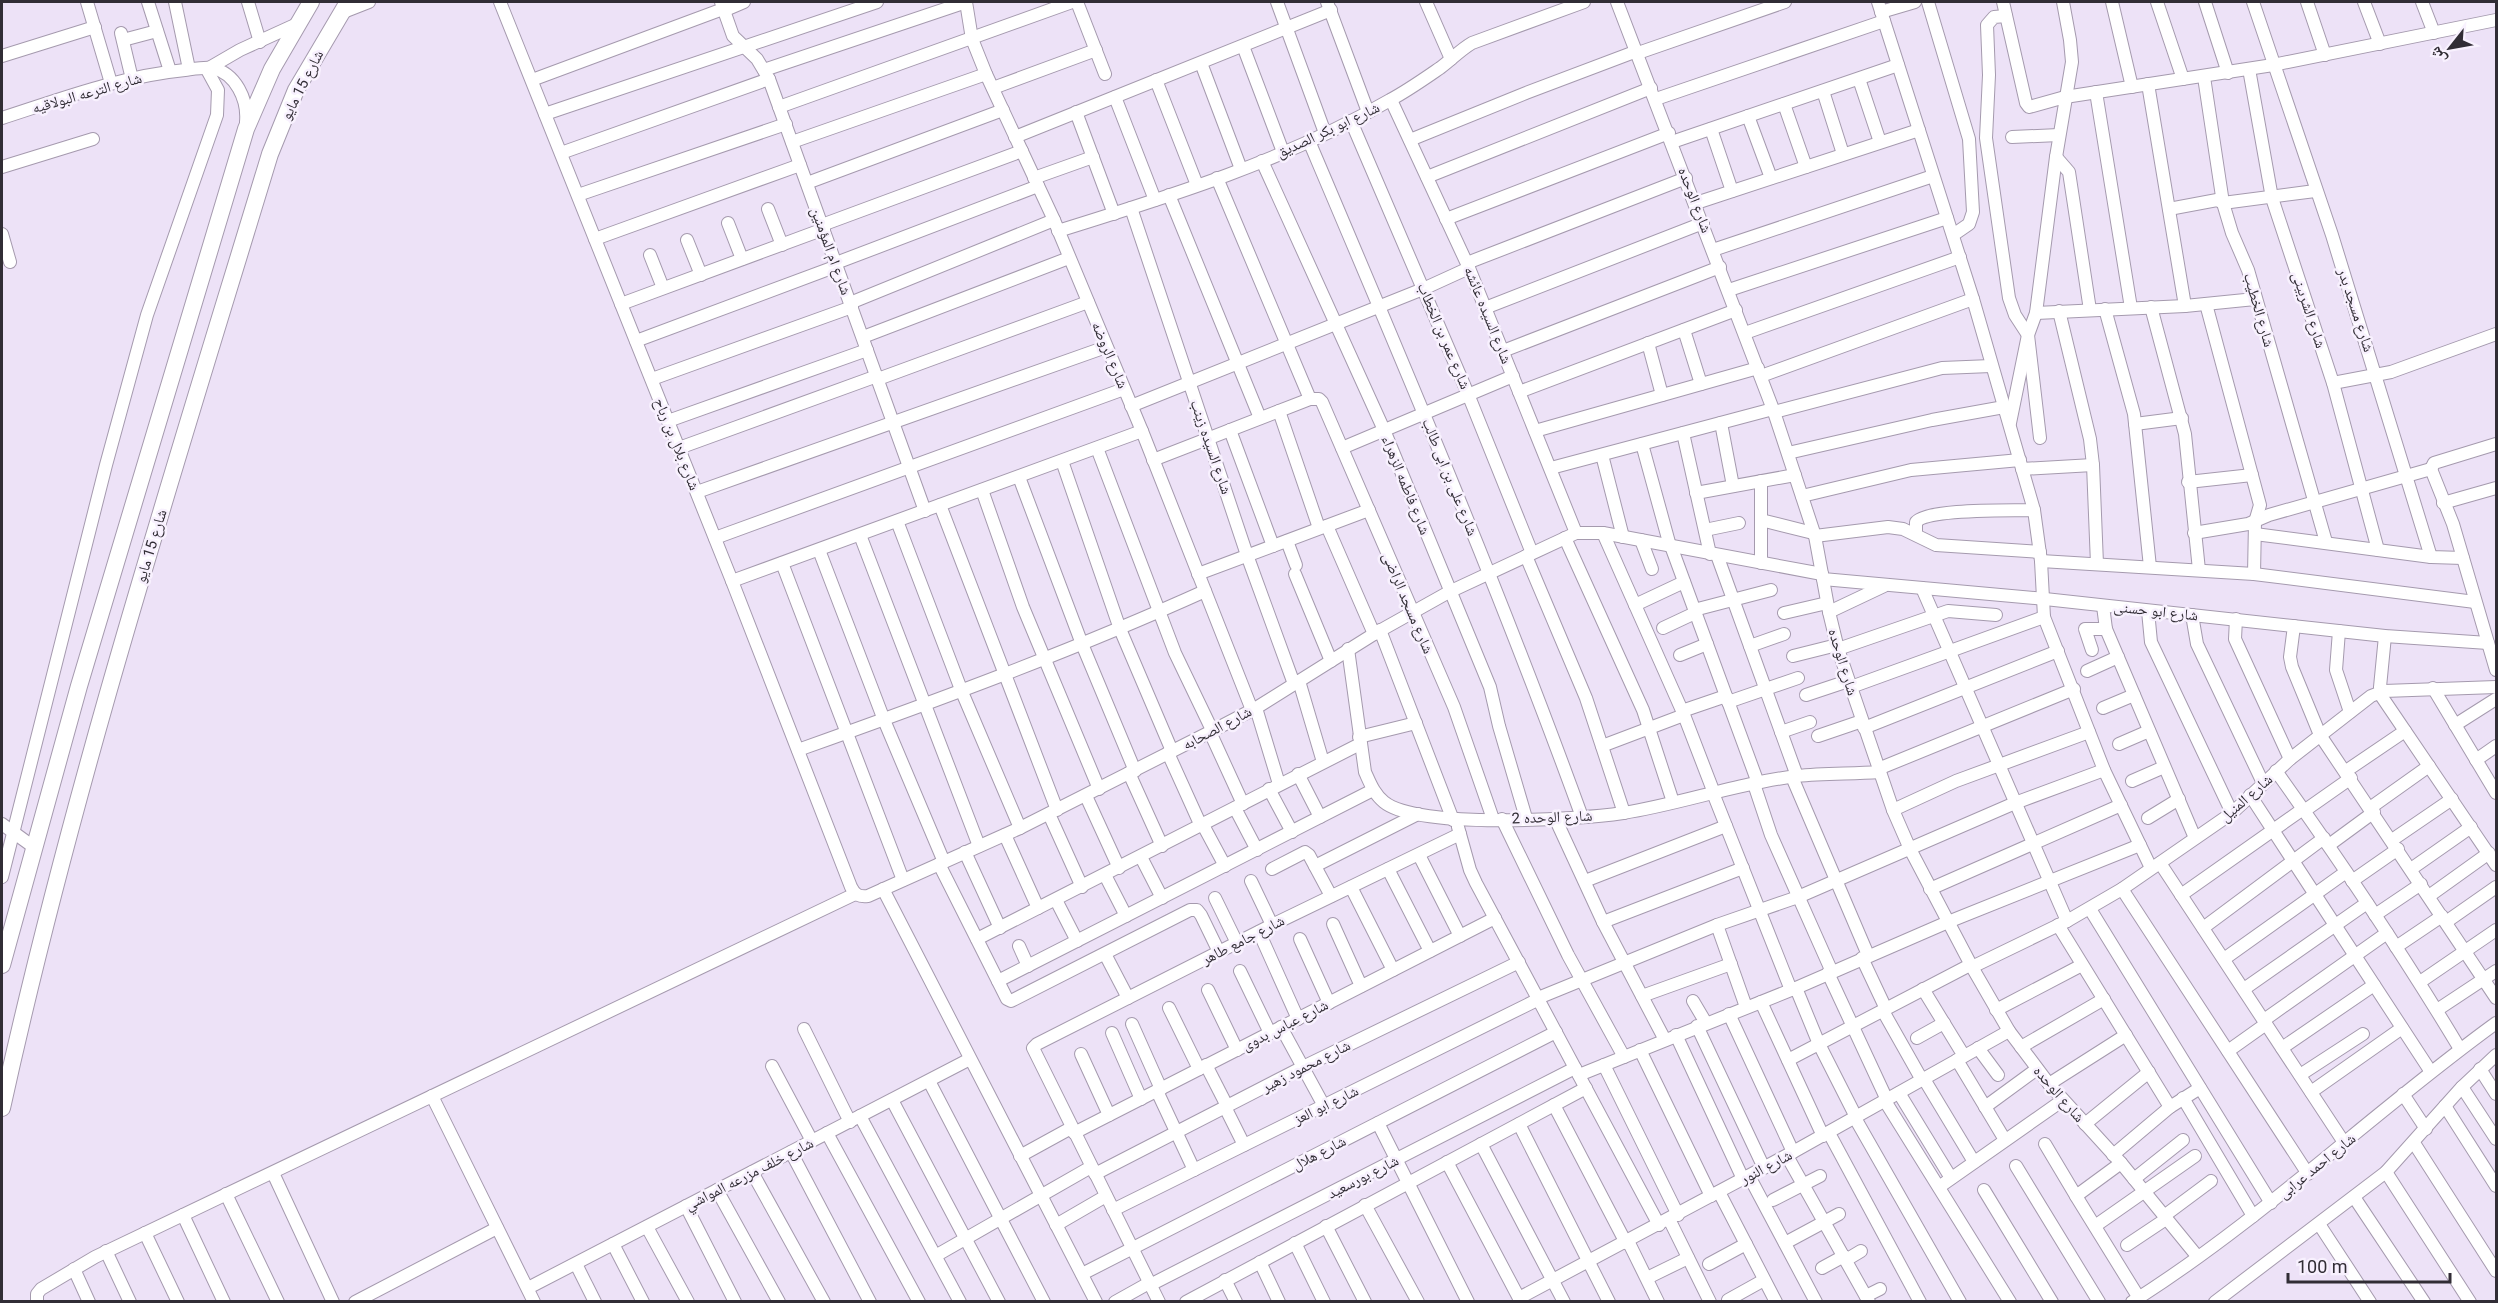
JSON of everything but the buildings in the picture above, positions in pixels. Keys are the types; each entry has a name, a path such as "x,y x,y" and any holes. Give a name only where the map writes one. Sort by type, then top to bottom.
{"main road":[{"name":"شارع 15 مايو","path":"2,965 79,686 246,129 272,69 311,2"},
{"name":"شارع 15 مايو","path":"2,1108 28,988 105,700 270,154 296,90 345,7"}],"street":[{"path":"87,2 111,83"},
{"path":"148,2 170,71"},
{"path":"175,2 189,69"},
{"path":"248,2 260,42"},
{"path":"345,7 369,2"},
{"name":"شارع بلال بن رباح","path":"500,2 697,492 853,890"},
{"path":"532,80 722,7 744,2"},
{"path":"545,114 877,2"},
{"path":"561,153 966,2"},
{"name":"شارع الروضه","path":"966,2 972,39 986,74 1056,226 1142,431 1254,709 1274,787 1292,832"},
{"path":"779,107 1072,2"},
{"path":"1077,2 1105,75"},
{"path":"1277,2 1325,133"},
{"name":"شارع ابو بكر الصديق","path":"652,379 1056,226 1114,214 1262,161 1309,141 1391,100 1472,43 1580,2"},
{"name":"شارع الوحده","path":"1617,2 1654,93 1774,411 1814,534 1838,647 1893,810 1910,849 1971,966 2009,1031 2062,1100 2117,1159 2197,1256"},
{"path":"1410,140 1526,93 1637,52 1785,2"},
{"path":"1427,177 1881,11 1915,2"},
{"path":"1928,2 1969,139 1973,212 1969,224 1953,235"},
{"path":"2004,2 2027,106 2033,107 2066,97 2273,65 2496,20"},
{"path":"2010,424 2028,335 2036,312 2072,51 2063,2"},
{"path":"2112,2 2132,87"},
{"path":"2157,2 2183,79"},
{"path":"2205,2 2228,73"},
{"name":"شارع مسجد بدر","path":"2253,2 2315,191 2332,235 2432,557"},
{"path":"2307,2 2325,55"},
{"path":"2364,2 2380,44"},
{"path":"2422,2 2434,33"},
{"path":"1431,3 1451,59"},
{"path":"1016,137 1287,28 1329,6 1368,112"},
{"name":"شارع ام المؤمنين","path":"722,7 734,36 757,59 767,75 925,511"},
{"path":"1881,11 1973,299 2034,510 2041,556 2045,599 2044,617 2104,770 2140,845 2181,895 2345,1144"},
{"path":"2006,16 1994,17 1987,25 1989,75 1986,138 2009,298 2015,315 2028,335 2040,438"},
{"name":"شارع الترعه البولاقيه","path":"2,118 111,83 170,71 207,68 297,24"},
{"path":"2,56 94,27"},
{"path":"132,79 122,37 158,31"},
{"path":"1243,46 1283,152"},
{"path":"993,88 1096,50"},
{"path":"1201,63 1240,169"},
{"path":"1446,219 1671,138 1711,129 1898,65"},
{"path":"207,68 227,75 240,90 246,109 246,129"},
{"path":"2,877 147,315 217,115 218,90 207,68"},
{"name":"شارع الشربينى","path":"2249,69 2271,198 2333,383 2378,550"},
{"path":"792,142 986,74"},
{"name":"شارع الخطيب","path":"2204,76 2223,203 2248,270 2326,542"},
{"path":"1858,79 1880,142"},
{"path":"1156,80 1197,185"},
{"path":"2148,84 2185,306"},
{"path":"1823,91 1843,154"},
{"path":"2096,92 2131,308"},
{"path":"1115,97 1155,200"},
{"name":"شارع السيده عائشه","path":"1391,100 1468,266 1551,468 1571,536 1649,728 1673,802"},
{"path":"1784,104 1806,167"},
{"path":"807,183 1003,110"},
{"path":"1076,112 1114,214"},
{"path":"1748,116 1771,178"},
{"name":"شارع عمر بن الخطاب","path":"1351,121 1468,394 1586,698 1624,813"},
{"path":"578,195 786,124"},
{"path":"1711,129 1732,191"},
{"path":"1696,203 1919,129"},
{"path":"2013,137 2060,135"},
{"path":"1969,139 1986,138"},
{"path":"2,167 93,139"},
{"name":"شارع على بن ابى طالب","path":"1309,141 1424,412 1489,573 1582,817"},
{"path":"621,304 782,245 823,227 1022,151"},
{"path":"636,341 836,264 1093,157"},
{"path":"2056,157 2069,172 2090,310"},
{"name":"شارع فاطمه الزهراء","path":"1262,161 1384,430 1490,687 1526,818"},
{"path":"596,239 800,165"},
{"path":"1713,250 1933,176"},
{"path":"1153,460 1310,399 1217,178"},
{"path":"1131,406 1423,289 1468,266 1686,178"},
{"path":"2169,209 2217,200 2223,203 2315,191"},
{"path":"1169,195 1260,418"},
{"name":"شارع السيده زينب","path":"1131,208 1247,555 1297,683 1323,762"},
{"path":"768,209 782,245"},
{"path":"1729,290 1947,218"},
{"path":"728,223 742,259"},
{"path":"1485,308 1703,223"},
{"path":"2,234 10,262"},
{"path":"687,240 701,274"},
{"path":"650,255 663,288"},
{"path":"1745,333 1960,257"},
{"path":"862,337 1069,258"},
{"path":"1503,351 1720,267"},
{"path":"1535,431 1701,384 1760,372 1973,299"},
{"path":"2036,312 2185,306 2255,299"},
{"path":"679,448 1088,302"},
{"path":"2206,304 2260,505 2255,528 2254,574"},
{"path":"2151,307 2182,418 2199,570"},
{"path":"2105,309 2126,379 2135,423 2150,567"},
{"path":"1519,392 1736,310"},
{"path":"2059,311 2090,440 2097,564"},
{"path":"1684,330 1701,384"},
{"path":"2333,383 2377,376 2496,334"},
{"path":"1648,343 1662,395"},
{"path":"697,492 1106,347"},
{"path":"668,421 867,350"},
{"path":"1551,468 1942,368 1991,366"},
{"path":"1342,448 1513,376"},
{"path":"715,538 1124,389"},
{"name":"شارع مسجد الراضى","path":"1310,399 1319,399 1322,402 1454,708 1497,819 1624,1057"},
{"path":"1788,453 1901,427 2004,407"},
{"path":"1279,411 1323,527 1377,632 1416,723 1455,820 1470,870 1577,1072 1668,1220 1710,1302"},
{"path":"2135,423 2182,418"},
{"path":"1721,423 1733,486"},
{"path":"1230,430 1273,546"},
{"path":"732,582 1142,431"},
{"path":"1683,433 1705,530 1734,600 1781,732 1794,777 1836,880 1884,1010 1923,1080 1974,1162"},
{"path":"1642,444 1670,546 1727,699 1772,835 1853,1026 1886,1101 2010,1302"},
{"path":"2496,444 2434,463 2431,469 2463,558 2496,670"},
{"path":"1097,448 1175,653 1211,731 1257,850"},
{"path":"1602,454 1623,537"},
{"path":"1062,460 1120,629 1202,825 1225,866"},
{"path":"1802,496 1911,470 2021,464 2093,465"},
{"path":"2255,528 2269,515 2431,469"},
{"path":"1696,493 1795,475"},
{"path":"2188,482 2252,475"},
{"path":"1019,477 1162,846"},
{"path":"1761,482 1761,563"},
{"path":"2443,503 2496,488"},
{"path":"982,490 1023,607 1099,789"},
{"path":"940,505 1082,887"},
{"path":"1198,574 1369,510"},
{"path":"1916,534 1916,522 1924,516 2034,510"},
{"path":"1761,520 1814,534 1888,527 1916,534 1936,545 2097,564 2254,574 2475,602"},
{"path":"897,521 962,692 1020,828"},
{"path":"1705,530 1738,523"},
{"path":"2194,533 2255,528 2378,550 2432,557 2463,558"},
{"path":"1603,532 1683,713 1759,910 1793,989 1855,1118 1960,1302"},
{"name":"شارع ابو حسنى","path":"1571,536 1603,532 1840,581 2045,599 2385,636 2488,643"},
{"path":"860,535 979,846"},
{"name":"شارع الصحابه","path":"37,1298 41,1289 106,1251 273,1173 853,890 861,897 868,896 1086,796 1254,709 1377,632 1449,592 1571,536"},
{"path":"1287,540 1331,660"},
{"path":"1641,540 1652,569"},
{"path":"819,550 942,863 1007,999 1016,1000 1190,910 1197,910 1201,915 1219,952"},
{"path":"782,563 903,880"},
{"path":"1840,581 1848,603"},
{"path":"1635,605 1684,582"},
{"path":"1784,613 1828,608 1848,603 1886,585"},
{"path":"1922,588 2050,881 2063,923 2082,965 2170,1107"},
{"path":"1663,627 1695,611 1771,590"},
{"path":"798,750 962,692 1044,660 1205,591"},
{"path":"2103,606 2106,629 2195,838"},
{"path":"1793,657 1838,647 1933,616 1960,611 1996,615"},
{"path":"2148,611 2151,642 2232,813"},
{"path":"2192,615 2199,649 2263,783"},
{"path":"1806,695 1850,684 1948,652 2044,617"},
{"path":"2236,619 2235,639 2290,759"},
{"path":"2294,626 2290,657 2292,667 2320,735 2496,998"},
{"path":"2092,650 2084,630 2106,629"},
{"path":"2339,631 2336,670 2350,712"},
{"path":"1750,646 1784,634"},
{"path":"2385,636 2380,692 2496,865"},
{"path":"1680,655 1707,644"},
{"path":"998,981 1373,790 1365,772 1348,650"},
{"path":"1818,736 1863,725 2058,651"},
{"path":"2087,670 2118,657"},
{"path":"1602,746 1683,713 1798,678"},
{"name":"شارع المنيل","path":"1788,1060 1923,989 2090,909 2232,813 2290,759 2350,712 2380,692 2496,687"},
{"path":"2433,688 2496,793"},
{"name":"شارع الوحده 2","path":"1373,790 1385,803 1401,811 1455,820 1582,817 1624,813 1756,783 1794,777 1879,770 2074,689"},
{"path":"2103,708 2133,695"},
{"path":"2455,725 2496,699"},
{"path":"1781,732 1810,722"},
{"path":"977,939 1141,857 1360,741 1416,723"},
{"path":"2118,744 2149,731"},
{"path":"2181,895 2304,810 2405,731"},
{"path":"1893,810 1956,781 2089,732"},
{"path":"2476,760 2496,746"},
{"path":"2203,928 2293,862 2372,810 2429,766"},
{"path":"2132,781 2164,767"},
{"name":"شارع ابو العز","path":"1113,1210 1581,978 1717,925 1798,897 2015,803 2104,770"},
{"path":"2276,771 2420,982 2460,1049"},
{"path":"1298,774 1320,817"},
{"path":"2250,795 2431,1072"},
{"path":"1086,796 1119,868"},
{"path":"2148,818 2179,799"},
{"path":"2224,959 2315,895 2349,876 2395,844 2452,799"},
{"path":"1930,889 2121,805"},
{"path":"1315,866 1418,814"},
{"path":"1555,818 1623,962 1642,996 1671,1037 1746,1178 1785,1243 1816,1302"},
{"path":"2,824 35,848"},
{"path":"1585,881 1726,826"},
{"path":"2411,869 2471,828"},
{"name":"شارع جامع طاهر","path":"1073,1130 1034,1053 1033,1048 1037,1044 1272,925 1460,834"},
{"path":"1005,835 1038,909"},
{"name":"شارع بورسعيد","path":"1115,1302 1396,1160 1577,1072 1604,1065 1761,1002 1865,956 2140,845"},
{"path":"965,852 1000,928"},
{"path":"1272,868 1305,852 1331,896"},
{"path":"2429,896 2489,853"},
{"path":"1419,855 1460,936"},
{"path":"1141,857 1162,898"},
{"path":"1603,922 1743,868"},
{"path":"1388,869 1430,951"},
{"path":"1105,875 1126,916"},
{"path":"1251,881 1272,925"},
{"path":"2375,915 2421,884"},
{"path":"1351,887 1393,970"},
{"path":"2396,947 2496,887"},
{"path":"883,889 1096,1302"},
{"path":"2122,889 2308,1174"},
{"path":"1215,898 1237,943"},
{"path":"1056,900 1077,941"},
{"path":"2244,989 2367,903"},
{"path":"2090,909 2271,1203"},
{"name":"شارع عباس بدوى","path":"1020,1156 1159,1090 1495,918"},
{"path":"1333,924 1361,987"},
{"path":"1717,925 1746,1007"},
{"path":"2420,982 2496,930"},
{"path":"1259,932 1298,1019"},
{"path":"2228,1051 2387,933"},
{"path":"1300,939 1329,1003"},
{"path":"1018,946 1028,966"},
{"path":"1105,954 1128,998"},
{"name":"شارع محمود زهير","path":"937,1255 1041,1196 1177,1132 1303,1067 1519,962"},
{"path":"1642,996 1731,964"},
{"path":"1996,1010 2082,965"},
{"path":"1240,971 1276,1030 1303,1067 1324,1106"},
{"path":"2437,1010 2496,971"},
{"path":"2282,1048 2374,985"},
{"path":"1923,989 1944,1023 1985,1107 2005,1140"},
{"path":"1208,990 1237,1050"},
{"path":"2021,1047 2104,999"},
{"path":"1693,1001 1764,1168"},
{"path":"1761,1002 1826,1134 1920,1302"},
{"path":"1169,1008 1226,1107 1244,1145"},
{"path":"1729,1014 1803,1184 1866,1299 1880,1289"},
{"path":"1917,1038 1944,1023"},
{"name":"شارع احمد عرابى","path":"2135,1300 2271,1203 2403,1094 2496,1023"},
{"path":"1132,1024 1194,1170"},
{"path":"2311,1092 2402,1028"},
{"path":"804,1029 854,1119 937,1255 960,1302"},
{"name":"شارع النور","path":"1520,1300 1790,1154 2009,1031"},
{"name":"شارع هلال","path":"1082,1274 1556,1032"},
{"path":"1112,1033 1141,1099"},
{"path":"2300,1075 2363,1034"},
{"path":"2049,1084 2126,1035"},
{"path":"1978,1048 1998,1075"},
{"path":"1640,1050 1715,1194 1746,1244 1776,1302"},
{"path":"1081,1054 1108,1115"},
{"path":"2221,1300 2386,1172 2462,1087 2496,1055"},
{"name":"شارع خلف مزرعه المواشي","path":"528,1288 970,1059"},
{"path":"1604,1065 1668,1220"},
{"path":"772,1066 812,1141"},
{"path":"2480,1069 2496,1094"},
{"path":"1985,1107 2037,1070"},
{"path":"2085,1124 2149,1072"},
{"path":"929,1081 1044,1302"},
{"path":"2462,1087 2496,1139"},
{"path":"1190,1301 1586,1088"},
{"path":"2076,1196 2170,1107 2200,1088"},
{"path":"1899,1093 1951,1178"},
{"path":"2403,1094 2426,1129"},
{"path":"432,1096 534,1302"},
{"path":"2183,1098 2253,1216"},
{"path":"892,1100 999,1302"},
{"path":"1939,1187 2062,1100"},
{"path":"1554,1106 1658,1302"},
{"path":"2445,1106 2496,1186"},
{"path":"1378,1123 1468,1302"},
{"path":"1519,1124 1609,1302"},
{"path":"1073,1130 1159,1302"},
{"path":"828,1133 919,1302"},
{"path":"2134,1179 2183,1140"},
{"path":"2414,1143 2496,1271"},
{"path":"1481,1144 1564,1302"},
{"path":"2045,1144 2095,1226 2135,1300"},
{"path":"791,1152 870,1302"},
{"path":"2095,1226 2195,1156"},
{"path":"1447,1162 1520,1300"},
{"path":"2016,1166 2099,1302"},
{"path":"752,1172 824,1302"},
{"path":"2386,1172 2470,1302"},
{"path":"273,1173 333,1302"},
{"path":"1773,1200 1820,1176"},
{"path":"2127,1245 2211,1181"},
{"path":"717,1190 779,1302"},
{"path":"1984,1190 2052,1302"},
{"path":"226,1194 278,1302"},
{"path":"1056,1225 1106,1196"},
{"path":"2354,1197 2424,1302"},
{"path":"1365,1205 1418,1302"},
{"path":"686,1206 735,1302"},
{"path":"1785,1243 1839,1214"},
{"path":"183,1215 224,1302"},
{"path":"2319,1224 2370,1302"},
{"path":"1326,1226 1365,1302"},
{"path":"647,1227 688,1302"},
{"path":"355,1302 497,1228"},
{"path":"145,1233 178,1302"},
{"path":"1295,1243 1324,1302"},
{"path":"613,1244 643,1302"},
{"path":"1709,1264 1746,1244"},
{"path":"106,1251 130,1302"},
{"path":"1822,1268 1861,1251"},
{"path":"1647,1278 1688,1258"},
{"path":"1260,1262 1280,1302"},
{"path":"576,1264 595,1302"},
{"path":"74,1269 89,1302"},
{"path":"1226,1280 1236,1302"},
{"path":"1728,1300 1764,1280"}]}
